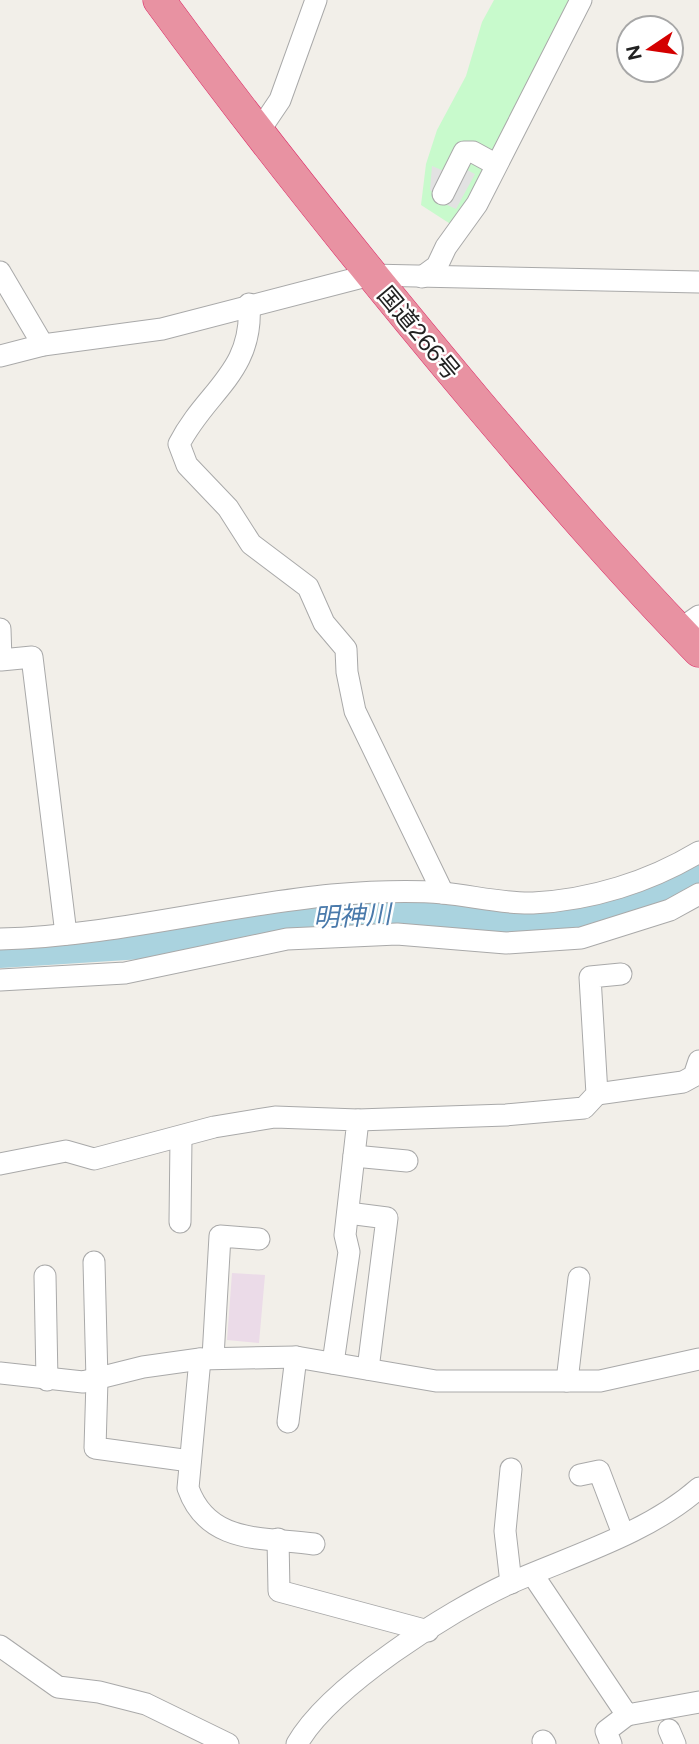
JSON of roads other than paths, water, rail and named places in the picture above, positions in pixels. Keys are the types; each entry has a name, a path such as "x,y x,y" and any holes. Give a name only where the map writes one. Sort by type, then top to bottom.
{"highway":[{"name":"国道266号","path":"159,0 257,134 370,275 601,548 692,632"}],"street":[{"path":"257,134 280,100 316,0"},
{"path":"422,277 437,266 446,247 464,223 531,100 581,0"},
{"path":"443,194 464,152 473,152 495,164"},
{"path":"0,272 43,345"},
{"path":"0,356 43,345 162,329 249,304 370,275 699,282"},
{"path":"249,304 250,325 235,371 191,420 179,444 187,465 228,508 251,544 308,587 324,623 345,649 346,672 355,710 443,893"},
{"path":"0,629 1,660 32,657 66,934"},
{"path":"0,939 66,934 270,901 391,891 443,893 531,903 568,899 619,889 675,866 699,852"},
{"path":"0,980 125,973 287,939 397,934 506,943 581,938 670,910 699,894"},
{"path":"597,1094 590,977 621,974"},
{"path":"0,1164 66,1152 94,1159 181,1138 214,1127 275,1117 358,1120 556,1112 584,1108 597,1094 683,1082 694,1076 699,1061"},
{"path":"333,1363 349,1252 345,1234 358,1120"},
{"path":"180,1222 181,1138"},
{"path":"354,1156 407,1161"},
{"path":"348,1213 387,1218 368,1369"},
{"path":"259,1239 220,1236 188,1488 193,1502 226,1533 240,1538 314,1544"},
{"path":"94,1262 97,1380 95,1448 190,1461"},
{"path":"45,1276 47,1380"},
{"path":"567,1381 579,1278"},
{"path":"288,1422 296,1357"},
{"path":"0,1373 47,1380 97,1380 144,1367 206,1358 296,1357 436,1381 600,1381 699,1359"},
{"path":"511,1469 505,1531 511,1583"},
{"path":"580,1475 599,1471 623,1534"},
{"path":"297,1744 319,1714 369,1672 428,1631 511,1583 623,1534 689,1497 699,1488"},
{"path":"278,1539 279,1591 428,1631"},
{"path":"533,1575 627,1715"},
{"path":"0,1646 58,1687 99,1692 146,1704 228,1744"},
{"path":"611,1744 606,1731 627,1715 699,1702"}],"waterway":[{"name":"明神川","path":"0,955 142,946 268,921 380,912 546,922 578,918 648,897 699,873"}]}
